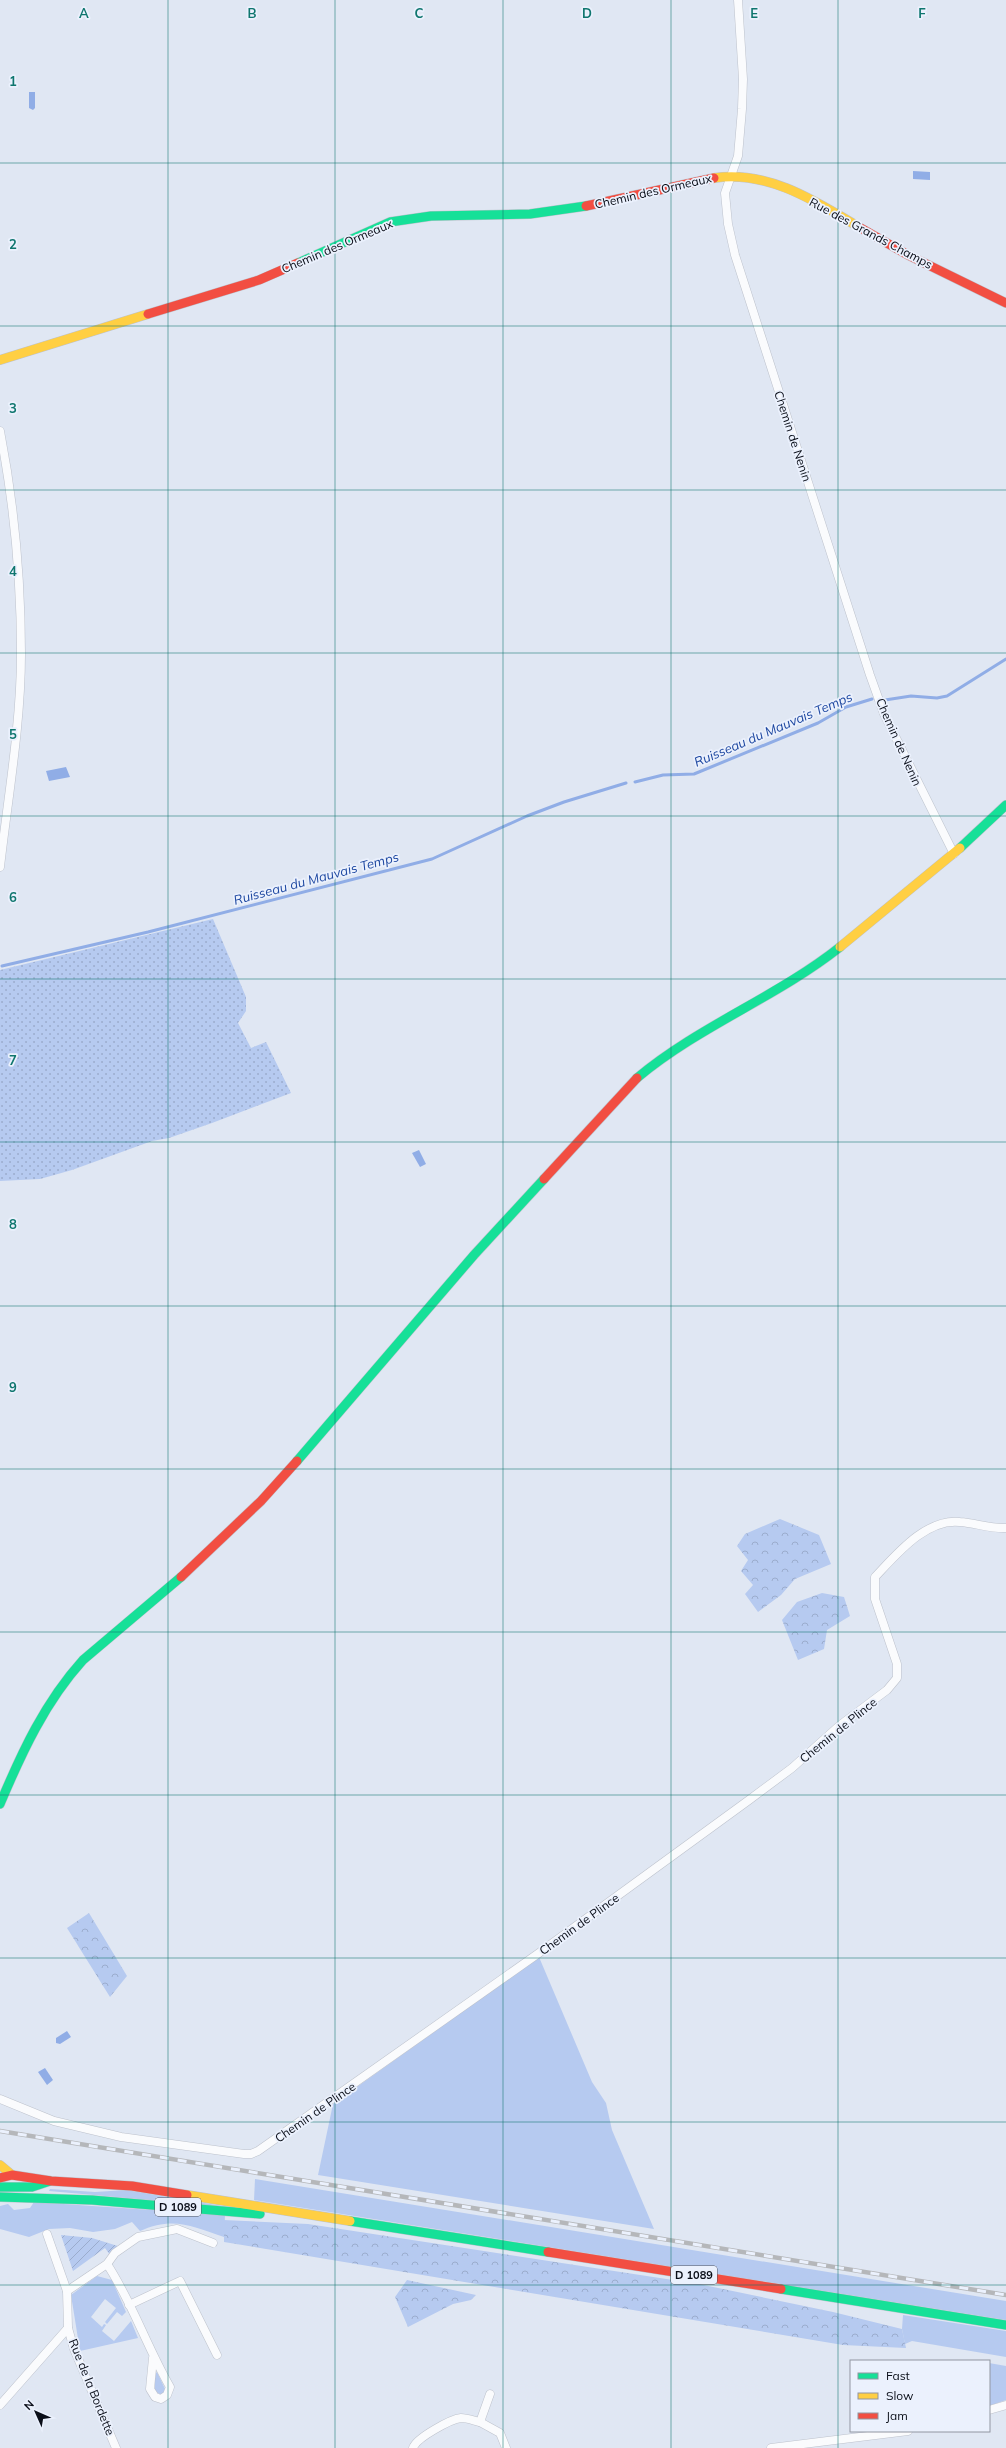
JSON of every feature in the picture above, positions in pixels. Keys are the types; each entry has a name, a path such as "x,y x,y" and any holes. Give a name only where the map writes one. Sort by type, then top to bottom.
{"main road":[{"name":"Rue des Grands Champs","path":"732,175 751,176 803,196 895,248 1006,303"},
{"name":"Chemin des Ormeaux","path":"0,360 259,280 390,222 410,218 450,214 512,215 548,213 732,175"},
{"path":"0,1804 54,1694 83,1660 204,1557 261,1501 317,1440 459,1272 638,1076 671,1053 780,987 832,953 954,854 1006,805"},
{"path":"0,2165 12,2174"},
{"name":"D 1089","path":"0,2178 12,2174 51,2181 132,2186 1006,2325"},
{"name":"D 1089","path":"0,2187 32,2187 51,2181"},
{"name":"D 1089","path":"0,2197 154,2205 355,2222"}],"street":[{"name":"Chemin de Nenin","path":"738,0 744,79 738,156 725,193 728,224 735,255 851,620 884,714 954,854"},
{"path":"0,431 13,520 21,654 18,698 0,867"},
{"name":"Chemin de Plince","path":"0,2099 54,2121 121,2137 244,2154 251,2154 258,2151 539,1953 749,1800 792,1768 839,1726 887,1690 897,1678 897,1664 875,1599 874,1577 918,1536 937,1525 958,1521 1006,1528"},
{"path":"67,2291 107,2264 115,2253 138,2237 177,2229 214,2243"},
{"name":"Rue de la Bordette","path":"47,2234 67,2291 68,2328 74,2349 116,2448"},
{"path":"107,2264 129,2305 153,2358"},
{"path":"129,2305 180,2281 217,2356"},
{"path":"0,2405 68,2328"},
{"path":"480,2422 490,2394"},
{"path":"990,2410 1006,2405"},
{"path":"413,2448 421,2438 453,2421 462,2418 480,2422 500,2433 506,2448"},
{"path":"771,2448 900,2432"}],"green space":[{"path":"213,919 246,997 246,1011 238,1023 251,1048 266,1042 291,1093 212,1123 169,1138 152,1141 72,1170 40,1179 0,1181 0,970"},
{"path":"780,1519 819,1535 831,1564 795,1579 781,1595 758,1612 745,1594 753,1585 741,1571 748,1560 737,1546 745,1534"},
{"path":"822,1593 844,1597 850,1616 827,1630 824,1649 798,1660 782,1620 797,1602"},
{"path":"89,1913 127,1976 110,1997 67,1928"},
{"path":"539,1957 592,2082 606,2103 612,2130 654,2229 318,2175 333,2104"},
{"path":"255,2179 1006,2301 1006,2320 254,2200"},
{"path":"50,2189 95,2192 126,2190 228,2207 49,2191"},
{"path":"34,2202 225,2215 224,2237 192,2226 173,2223 152,2226 140,2231 132,2222 115,2229 93,2232 70,2228 49,2229 29,2237 0,2229 0,2206 8,2204 14,2210 30,2208"},
{"path":"224,2220 308,2224 699,2284 833,2312 902,2329 906,2348 843,2345 224,2242"},
{"path":"61,2235 92,2238 121,2247 110,2255 105,2248 73,2271"},
{"path":"97,2276 112,2280 126,2312 122,2316 117,2312 107,2324 105,2322 116,2308 105,2299 91,2317 102,2327 104,2324 106,2325 102,2331 114,2341 131,2321 138,2338 80,2351 71,2295"},
{"path":"407,2280 476,2295 471,2300 453,2304 408,2327 395,2297"},
{"path":"903,2315 1006,2331 1006,2357 912,2341 905,2344 902,2329"},
{"path":"990,2363 1006,2366 1006,2400 990,2406"},
{"path":"157,2372 166,2391 161,2395 155,2391 155,2374"}],"shaded area":[{"path":"29,92 35,92 35,108 33,110 29,108"},
{"path":"913,171 930,172 930,180 913,179"},
{"path":"66,767 70,777 49,781 46,771"},
{"path":"419,1150 426,1164 420,1167 412,1153"},
{"path":"67,2031 71,2037 60,2044 56,2043 56,2038"},
{"path":"45,2068 53,2080 47,2085 38,2072"}],"waterway":[{"name":"Ruisseau du Mauvais Temps","path":"885,700 911,696 937,698 947,696 1006,659"},
{"name":"Ruisseau du Mauvais Temps","path":"635,782 663,775 694,774 818,723 846,707 872,699"},
{"name":"Ruisseau du Mauvais Temps","path":"2,966 148,932 432,859 527,816 564,802 626,783"}],"railway":[{"path":"0,2131 1006,2295"}],"traffic: fast":[{"path":"298,263 390,222 431,216 530,214 586,206"},
{"path":"960,848 1006,805"},
{"path":"637,1078 661,1059 816,965 840,947"},
{"path":"297,1461 474,1255 544,1179"},
{"path":"0,1804 17,1765 36,1728 46,1710 69,1676 83,1660 181,1577"},
{"path":"0,2187 32,2187 50,2181"},
{"path":"0,2197 92,2200 260,2214"},
{"path":"350,2221 548,2252"},
{"path":"781,2289 1006,2325"}],"traffic: slow":[{"path":"714,178 753,178 789,189 824,206 857,226"},
{"path":"0,360 148,314"},
{"path":"840,947 960,848"},
{"path":"0,2165 12,2175"},
{"path":"187,2195 350,2221"}],"traffic: jam":[{"path":"586,206 714,178"},
{"path":"857,226 908,255 1006,303"},
{"path":"148,314 259,280 298,263"},
{"path":"544,1179 637,1078"},
{"path":"181,1577 261,1501 297,1461"},
{"path":"0,2178 12,2175 51,2181 132,2186 187,2195"},
{"path":"548,2252 781,2289"}]}
